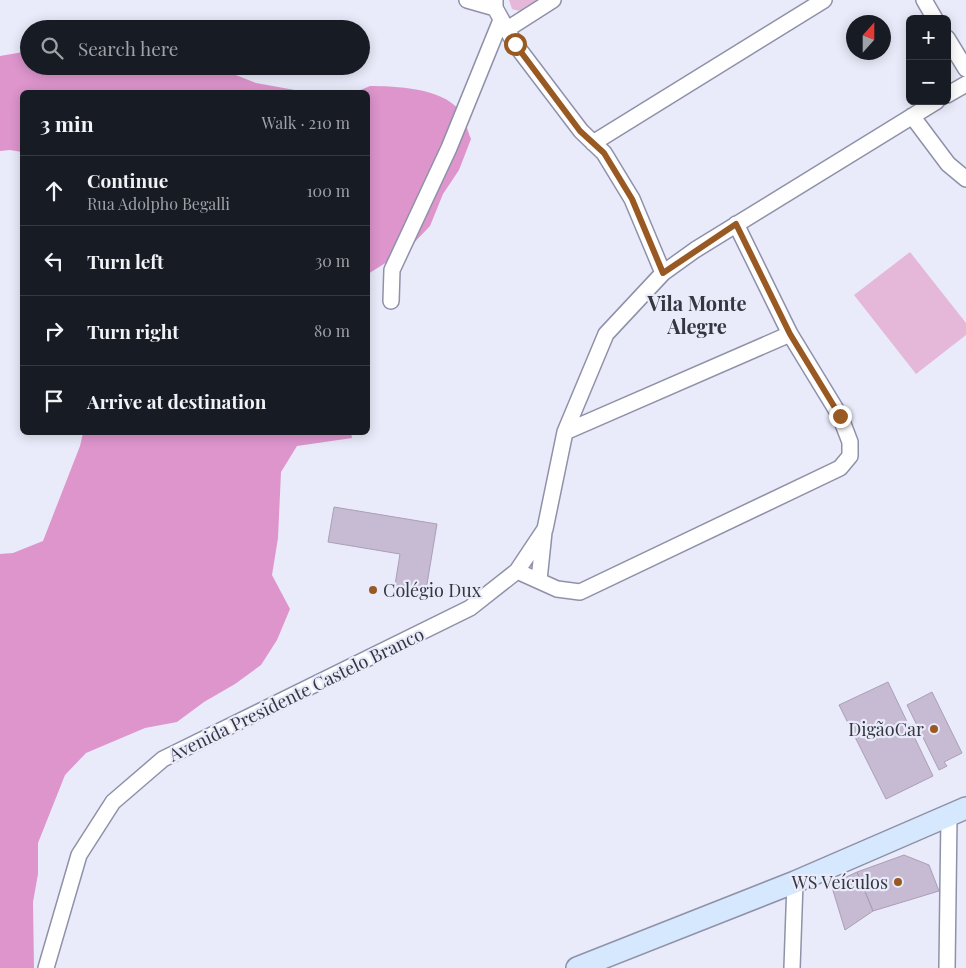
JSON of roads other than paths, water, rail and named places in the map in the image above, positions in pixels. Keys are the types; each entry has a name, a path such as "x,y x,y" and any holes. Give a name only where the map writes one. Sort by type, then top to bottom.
{"main road":[{"path":"577,968 795,882 958,812"}],"street":[{"path":"467,0 499,14 580,131 604,153 632,199 663,273"},
{"path":"499,14 553,0"},
{"path":"593,143 824,0"},
{"path":"924,0 933,15"},
{"path":"391,301 392,270 448,148 499,14"},
{"path":"951,45 966,69"},
{"path":"951,93 966,84"},
{"name":"Avenida Presidente Castelo Branco","path":"539,580 545,529 565,432 606,334 663,273 736,224 930,105"},
{"path":"912,116 948,164 966,178"},
{"path":"517,571 557,589 580,592 840,468 850,456 850,442 840,416 790,334 736,224"},
{"path":"565,432 790,334"},
{"name":"Avenida Presidente Castelo Branco","path":"46,968 79,855 113,802 163,759 470,608 517,571 545,529"},
{"path":"947,968 958,812"},
{"path":"792,968 795,882"}],"place":[{"name":"Colégio Dux","path":"373,590"},
{"name":"DigãoCar","path":"934,729"},
{"name":"WS Veículos","path":"898,882"}],"district":[{"name":"Vila Monte Alegre","path":"697,314"}]}
